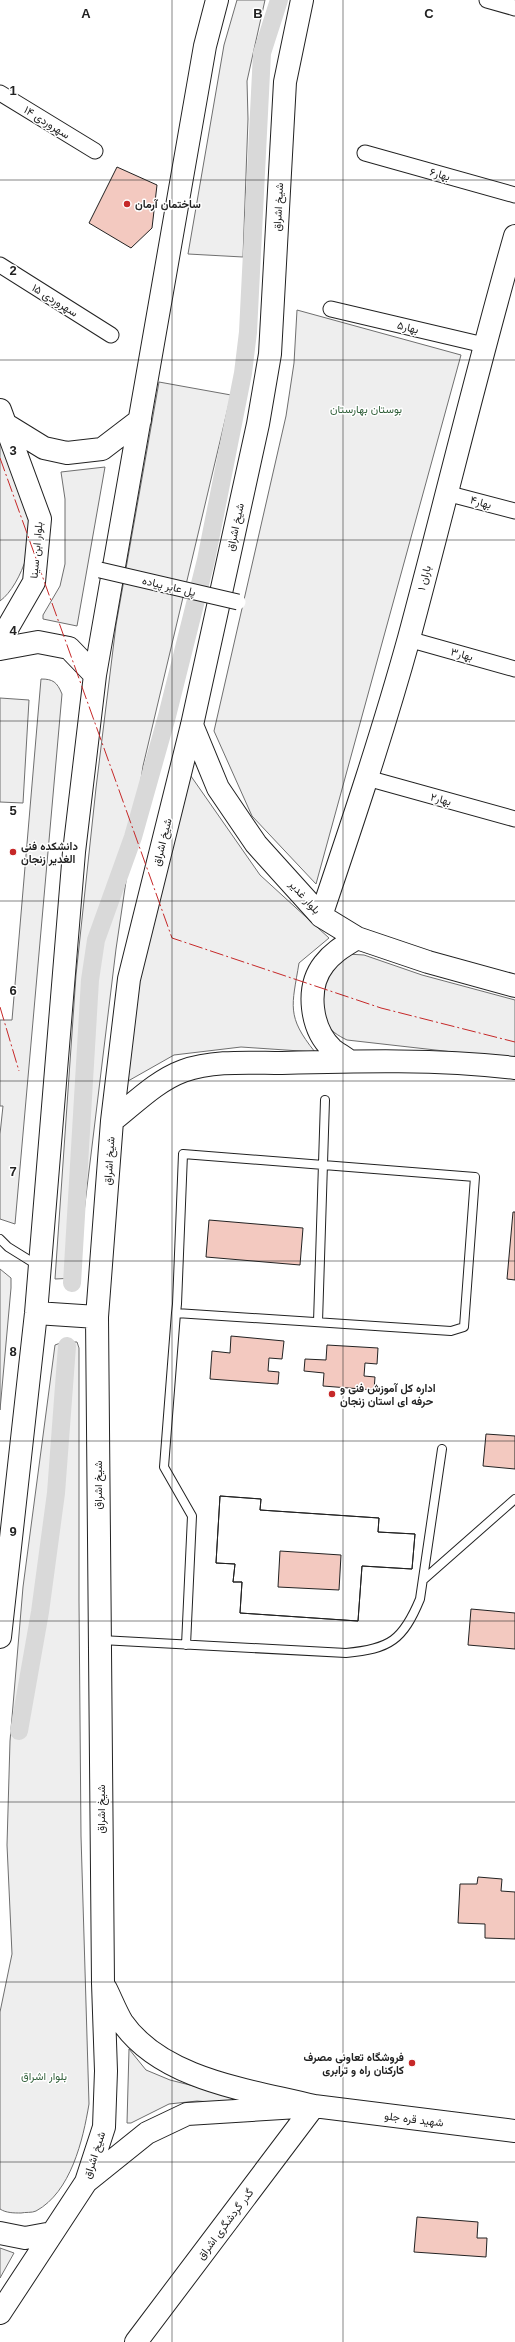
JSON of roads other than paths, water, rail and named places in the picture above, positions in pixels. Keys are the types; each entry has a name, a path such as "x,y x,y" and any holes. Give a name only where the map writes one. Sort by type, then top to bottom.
{"main road":[{"path":"0,1638 36,1312 74,852 95,675 205,46 217,0"},
{"name":"شیخ اشراق","path":"1,2310 86,2182 104,2127 106,2071 103,1983 97,1317 112,1121 129,979 192,725 258,424 270,354 285,82 302,0"},
{"name":"باران ۱","path":"321,916 367,778 408,640 484,345 515,236"},
{"path":"3,417 44,448 67,453 102,449 140,420"},
{"name":"بلوار ابن سینا","path":"0,641 34,582 40,519 3,417"},
{"path":"0,649 38,642 69,648 95,675"},
{"name":"بلوار غدیر","path":"192,725 218,788 256,844 321,916 357,938 428,962 515,986"},
{"path":"349,1061 331,1048 318,1030 312,1008 314,986 322,966 337,949 357,938"},
{"path":"112,1121 156,1085 183,1071 212,1064 349,1061 464,1062 515,1068"},
{"path":"36,1312 97,1317"},
{"path":"103,1983 123,2022 153,2054 192,2075 314,2106"},
{"path":"86,2182 147,2133 187,2114 314,2106"},
{"name":"شهید قره جلو","path":"314,2106 515,2131"},
{"name":"گدر گردشگری اشراق","path":"136,2342 314,2106"},
{"path":"0,2233 25,2238 52,2234"}],"street":[{"path":"486,0 515,8"},
{"name":"سهروردی ۱۴","path":"0,93 95,151"},
{"name":"بهار۶","path":"365,153 515,195"},
{"name":"سهروردی ۱۵","path":"0,265 111,335"},
{"name":"بهار۵","path":"331,309 484,345"},
{"name":"بهار۴","path":"446,493 515,511"},
{"name":"پل عابر پیاده","path":"100,570 238,602"},
{"name":"بهار۳","path":"408,640 515,669"},
{"name":"بهار۲","path":"367,778 515,819"}],"lane":[{"path":"318,1322 325,1100"},
{"path":"176,1313 451,1331 464,1327 475,1177 183,1154 176,1313 164,1467 192,1516 186,1645"},
{"path":"0,1239 8,1247 40,1266"},
{"path":"100,1640 346,1653 374,1650 398,1638 412,1618 420,1599 442,1449"},
{"path":"423,1580 515,1499"}],"waterway":[{"path":"72,1283 90,980 96,940 133,837 167,716 206,560 243,373 248,332 262,53 279,0"},
{"path":"19,1731 40,1612 56,1493 67,1346"}],"place":[{"name":"ساختمان آرمان","path":"127,204"},
{"name":"دانشکده فنی الغدیر زنجان","path":"13,852"},
{"name":"اداره کل آموزش فنی و حرفه ای استان زنجان","path":"332,1394"},
{"name":"فروشگاه تعاونی مصرف کارکنان راه و ترابری","path":"412,2063"}],"park label":[{"name":"بوستان بهارستان","path":"366,409"},
{"name":"بلوار اشراق","path":"44,2076"}]}
